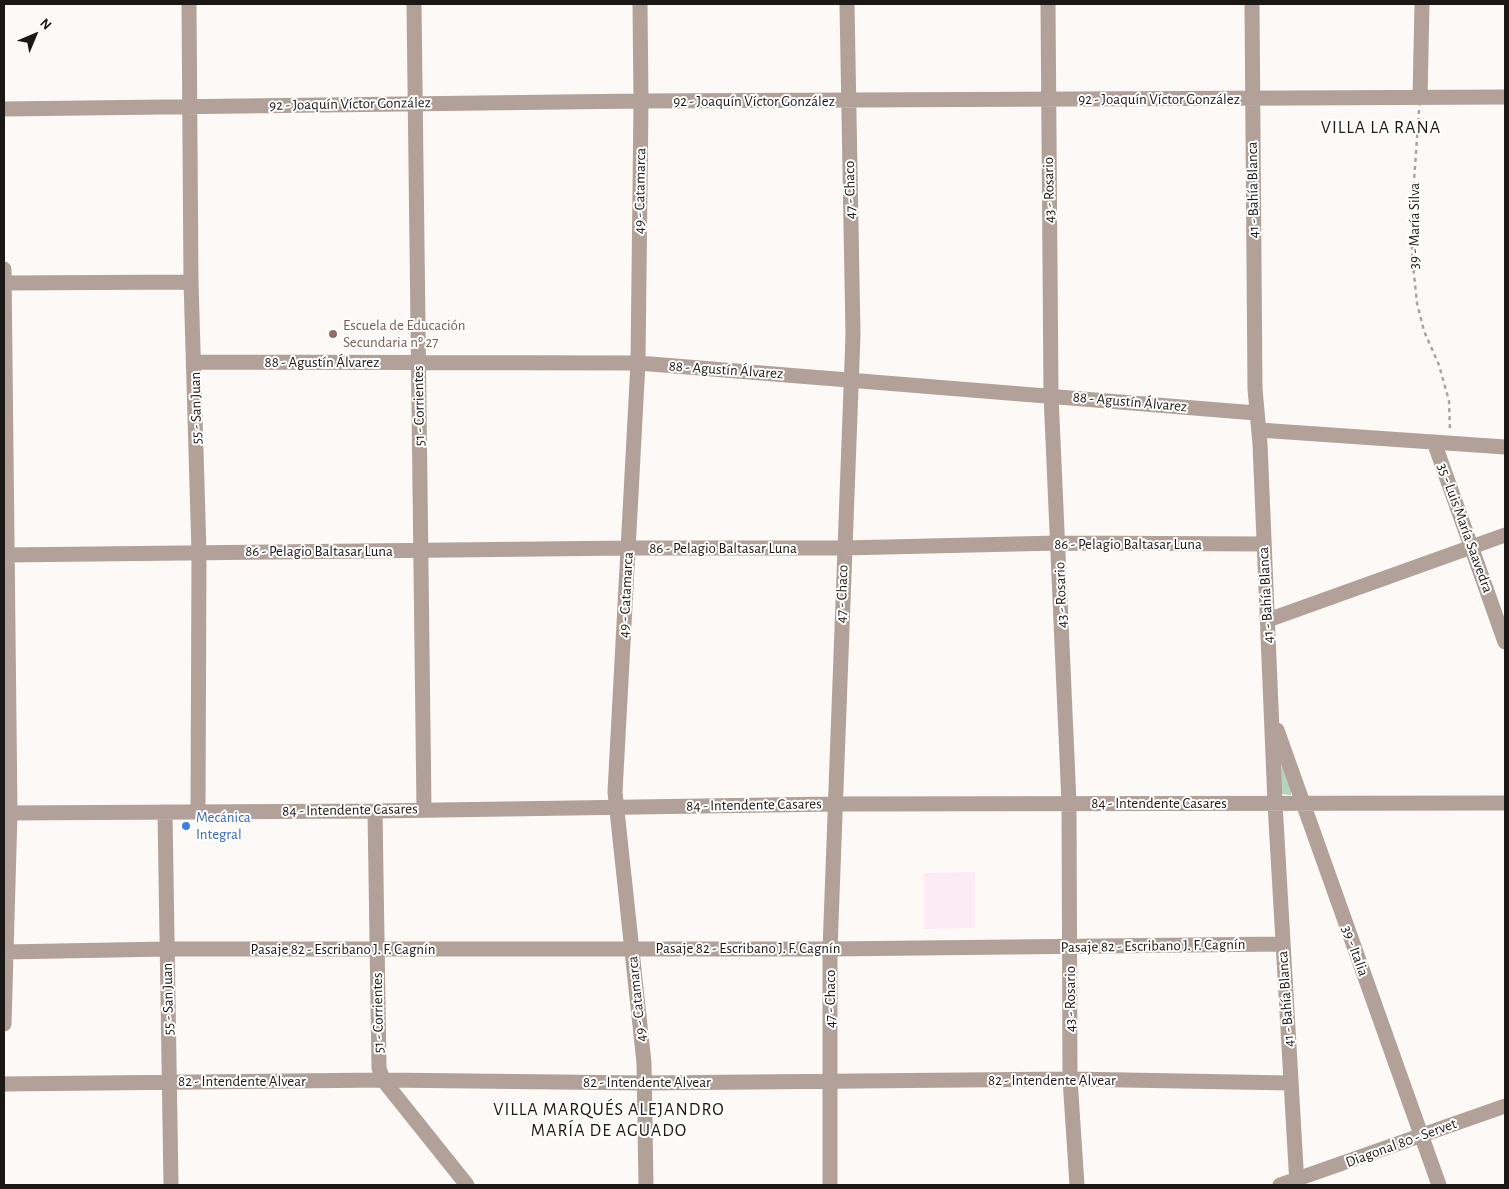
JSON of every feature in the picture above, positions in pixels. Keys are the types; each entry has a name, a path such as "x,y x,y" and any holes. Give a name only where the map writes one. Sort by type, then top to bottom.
{"street":[{"name":"55 - San Juan","path":"189,4 191,282 195,362 198,552 198,812"},
{"name":"51 - Corrientes","path":"414,4 424,809"},
{"name":"49 - Catamarca","path":"640,4 641,101 638,363 615,792 644,1083 646,1185"},
{"name":"47 - Chaco","path":"830,1185 830,949 843,548 853,336 847,4"},
{"name":"43 - Rosario","path":"1048,4 1051,395 1069,803 1070,1079 1077,1185"},
{"name":"41 - Bahía Blanca","path":"1252,4 1256,413 1259,430 1282,944 1297,1183"},
{"path":"1420,98 1422,4"},
{"name":"92 - Joaquín Víctor González","path":"4,110 641,101 1505,97"},
{"path":"4,1024 7,813 4,278 191,282"},
{"name":"88 - Agustín Álvarez","path":"195,362 638,363 1256,413"},
{"path":"1259,430 1505,447"},
{"name":"35 - Luis María Saavedra","path":"1434,442 1505,642"},
{"path":"1268,620 1505,535"},
{"name":"86 - Pelagio Baltasar Luna","path":"6,555 629,548 843,548 1058,543 1263,544"},
{"name":"39 - Italia","path":"1272,715 1439,1185"},
{"name":"84 - Intendente Casares","path":"7,813 375,811 834,804 1505,803"},
{"name":"51 - Corrientes","path":"375,811 379,1068 383,1080 467,1185"},
{"name":"55 - San Juan","path":"165,812 171,1185"},
{"name":"Pasaje 82 - Escribano J. F. Cagnín","path":"5,952 168,949 830,949 1282,944"},
{"name":"82 - Intendente Alvear","path":"4,1084 169,1081 383,1080 644,1083 1070,1079 1291,1083"},
{"name":"Diagonal 80 - Servet","path":"1280,1185 1297,1183 1505,1106"}],"path":[{"name":"39 - María Silva","path":"1420,98 1412,209 1412,256 1417,303 1424,331 1439,365 1449,401 1450,443"}],"shaded area":[{"path":"975,872 975,928 924,929 924,873"}],"green space":[{"path":"1280,757 1291,788 1291,795 1281,794"}],"place":[{"name":"Escuela de Educación Secundaria nº 27","path":"333,334"},
{"name":"Mecánica Integral","path":"186,826"}],"district":[{"name":"VILLA LA RANA","path":"1381,128"},
{"name":"VILLA MARQUÉS ALEJANDRO MARÍA DE AGUADO","path":"609,1120"}]}
